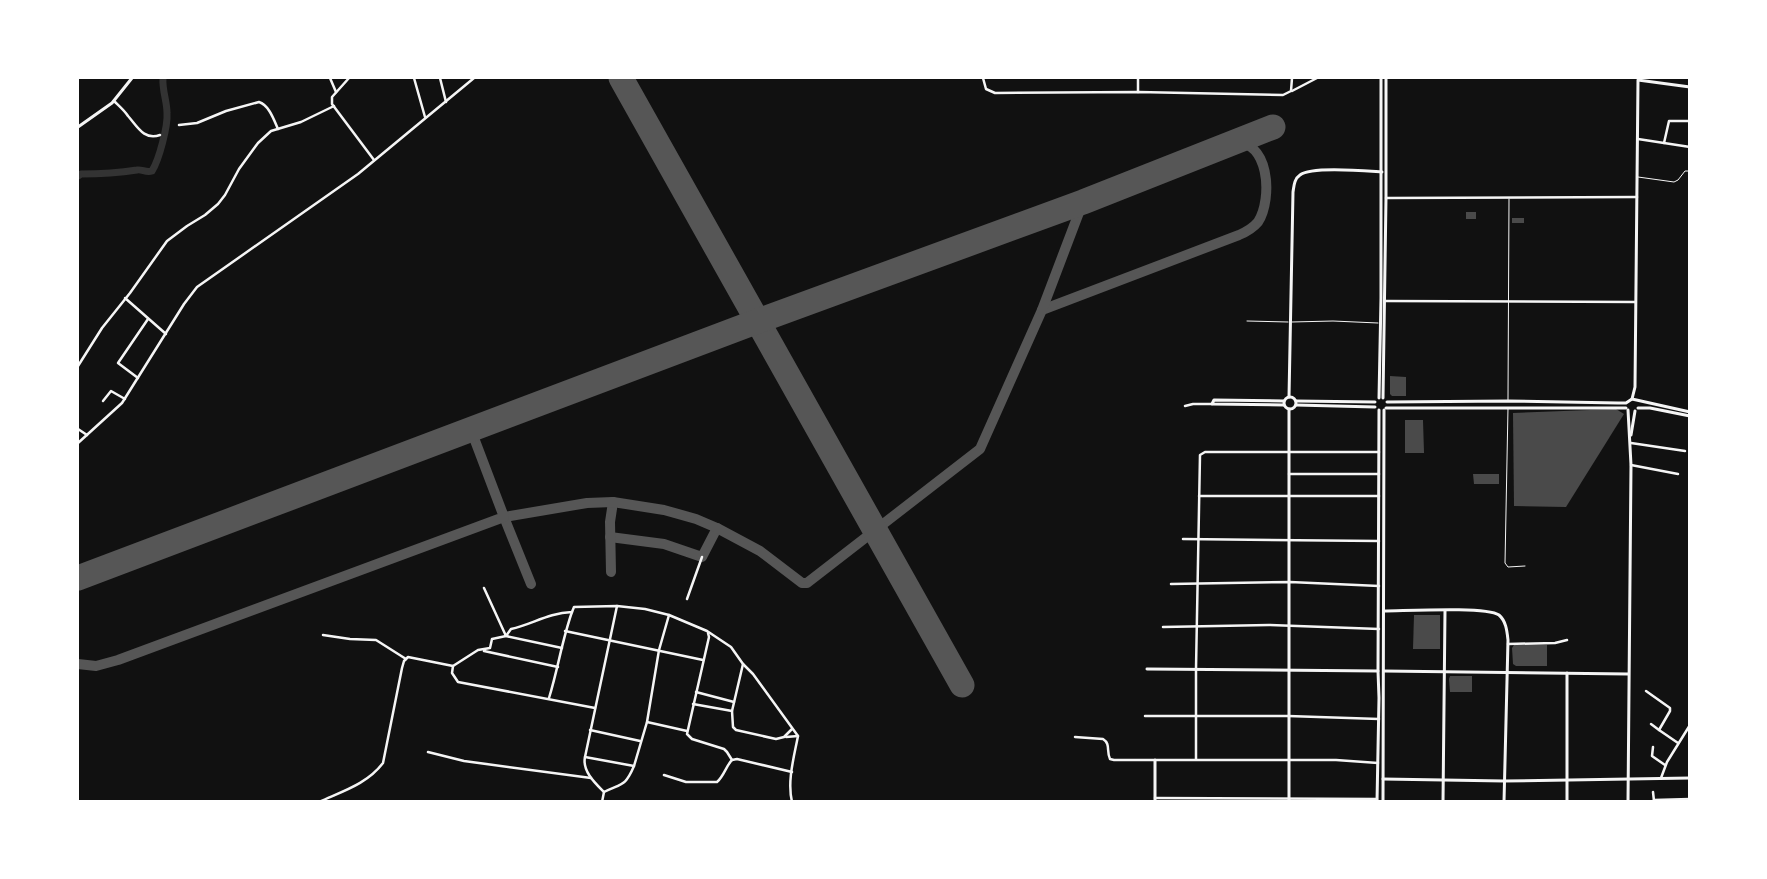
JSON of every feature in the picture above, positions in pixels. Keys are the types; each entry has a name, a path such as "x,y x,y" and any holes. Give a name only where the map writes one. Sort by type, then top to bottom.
{"main road":[{"path":"78,127 114,101 132,78"},
{"path":"1376,407 1381,323 1381,78"},
{"path":"1383,398 1386,78"},
{"path":"1630,443 1638,404 1634,400 1638,139 1637,79 1690,87"},
{"path":"1284,403 1289,397 1292,192 1296,178 1302,173 1334,170 1382,172"},
{"path":"1289,397 1293,398 1296,403"},
{"path":"1378,398 1383,398 1387,402 1508,401 1626,403 1634,400 1690,412"},
{"path":"1212,404 1214,400 1284,403 1289,409 1289,800"},
{"path":"1508,401 1508,408"},
{"path":"1296,403 1375,402"},
{"path":"1377,800 1379,452 1383,409 1387,402"},
{"path":"1296,403 1376,407 1383,409 1636,410 1650,408 1690,416"},
{"path":"1289,409 1294,408 1296,403"},
{"path":"1626,403 1631,465 1628,802"},
{"path":"1383,409 1383,802"},
{"path":"1384,611 1494,613 1500,616 1505,623 1508,644 1504,802"},
{"path":"1443,802 1445,611"},
{"path":"1147,669 1378,670"},
{"path":"1384,671 1628,674"},
{"path":"1566,673 1568,802"},
{"path":"1155,760 1155,800"},
{"path":"1383,780 1504,781 1690,778"}],"street":[{"path":"330,78 336,92"},
{"path":"349,78 331,100 341,118 374,160"},
{"path":"414,78 425,117"},
{"path":"440,78 446,102"},
{"path":"466,78 467,84"},
{"path":"78,443 116,409 124,399 184,304 197,287 358,174 474,78"},
{"path":"982,78 986,89 995,93 1138,92 1269,95 1287,95 1291,91 1317,78"},
{"path":"1138,78 1138,92"},
{"path":"1291,91 1292,78"},
{"path":"114,101 127,114 140,132 153,136 160,135"},
{"path":"179,125 197,123 226,111 259,102 264,103 278,129"},
{"path":"78,366 102,328 167,241 218,204 250,153 271,131 301,122 334,106"},
{"path":"1664,143 1669,121 1690,121"},
{"path":"1638,139 1690,147"},
{"path":"1386,198 1637,197"},
{"path":"125,298 166,334"},
{"path":"1385,301 1635,302"},
{"path":"138,378 118,363 148,319"},
{"path":"103,401 111,391 124,399"},
{"path":"1185,406 1212,404"},
{"path":"78,429 87,434"},
{"path":"1630,443 1685,451"},
{"path":"1196,759 1200,455 1205,452 1379,452"},
{"path":"1631,465 1678,474"},
{"path":"1289,474 1379,474"},
{"path":"1199,496 1379,496"},
{"path":"1183,539 1378,541"},
{"path":"687,599 702,557"},
{"path":"1171,584 1290,582 1379,586"},
{"path":"484,588 506,636"},
{"path":"604,792 591,778 585,767 584,757 618,606"},
{"path":"549,698 558,667 565,631 574,607 618,606 645,609 669,615 708,631 731,647 798,736"},
{"path":"506,636 511,629 521,627 549,615 572,612"},
{"path":"604,792 624,784 634,766 647,722 659,650 669,615"},
{"path":"1163,627 1290,626 1379,629"},
{"path":"565,631 703,661"},
{"path":"708,631 709,637 687,734 689,738 724,749 732,760"},
{"path":"323,635 376,640 385,644 406,660"},
{"path":"562,648 506,636 492,639 490,648 478,650 457,662 453,666 452,674 458,682 595,708"},
{"path":"1508,644 1555,643 1567,640"},
{"path":"478,650 558,667"},
{"path":"319,802 367,780 376,773 383,763 402,668 408,657 453,666"},
{"path":"743,664 732,711 733,727 736,730 772,738 781,739 798,736"},
{"path":"1646,691 1670,709 1659,730"},
{"path":"696,692 734,702"},
{"path":"693,704 732,711"},
{"path":"1145,716 1288,716 1378,719"},
{"path":"647,722 688,731"},
{"path":"1651,724 1678,742"},
{"path":"1660,778 1678,742 1690,726"},
{"path":"784,737 792,729"},
{"path":"590,730 641,741"},
{"path":"792,802 790,793 798,736"},
{"path":"1075,737 1103,739 1107,742 1110,759 1289,759 1378,763"},
{"path":"1653,746 1652,756 1665,765"},
{"path":"428,752 464,761 591,778"},
{"path":"584,757 634,766"},
{"path":"732,760 744,760 792,772"},
{"path":"664,775 686,782 717,782 732,760"},
{"path":"602,802 604,792"},
{"path":"1653,792 1654,801 1690,800"},
{"path":"1155,800 1377,800"}],"lane":[{"path":"1637,177 1674,182 1685,171 1690,171"},
{"path":"1508,401 1509,197"},
{"path":"1247,321 1381,323"},
{"path":"1508,408 1505,562 1508,567 1525,566"}],"building":[{"path":"1466,212 1476,212 1476,219 1466,219"},
{"path":"1512,218 1524,218 1524,223 1512,223"},
{"path":"1390,376 1406,377 1406,396 1392,396 1390,394"},
{"path":"1616,409 1624,414 1566,507 1514,506 1513,413"},
{"path":"1405,420 1423,420 1424,453 1405,453"},
{"path":"1473,474 1499,474 1499,484 1474,484"},
{"path":"1414,615 1440,615 1440,649 1413,649"},
{"path":"1514,645 1547,645 1547,666 1516,666 1513,664 1512,648"},
{"path":"1450,676 1472,676 1472,692 1450,692"}],"waterway":[{"path":"78,176 81,174 139,170 152,171 165,134 167,119 163,78"}],"taxiway":[{"path":"1042,310 1239,235 1254,226 1263,212 1266,199 1265,171 1253,149 1243,143 1230,143"},
{"path":"531,584 504,517 587,503 613,502 664,510 696,519 760,551 802,583 807,583 980,449 1042,310 1083,202"},
{"path":"78,664 96,666 118,660 504,517 471,430"},
{"path":"611,572 610,522 613,502"},
{"path":"610,537 664,544 702,557 717,528"}],"runway":[{"path":"621,78 962,685"},
{"path":"78,578 758,321 1083,202 1273,127"}]}
